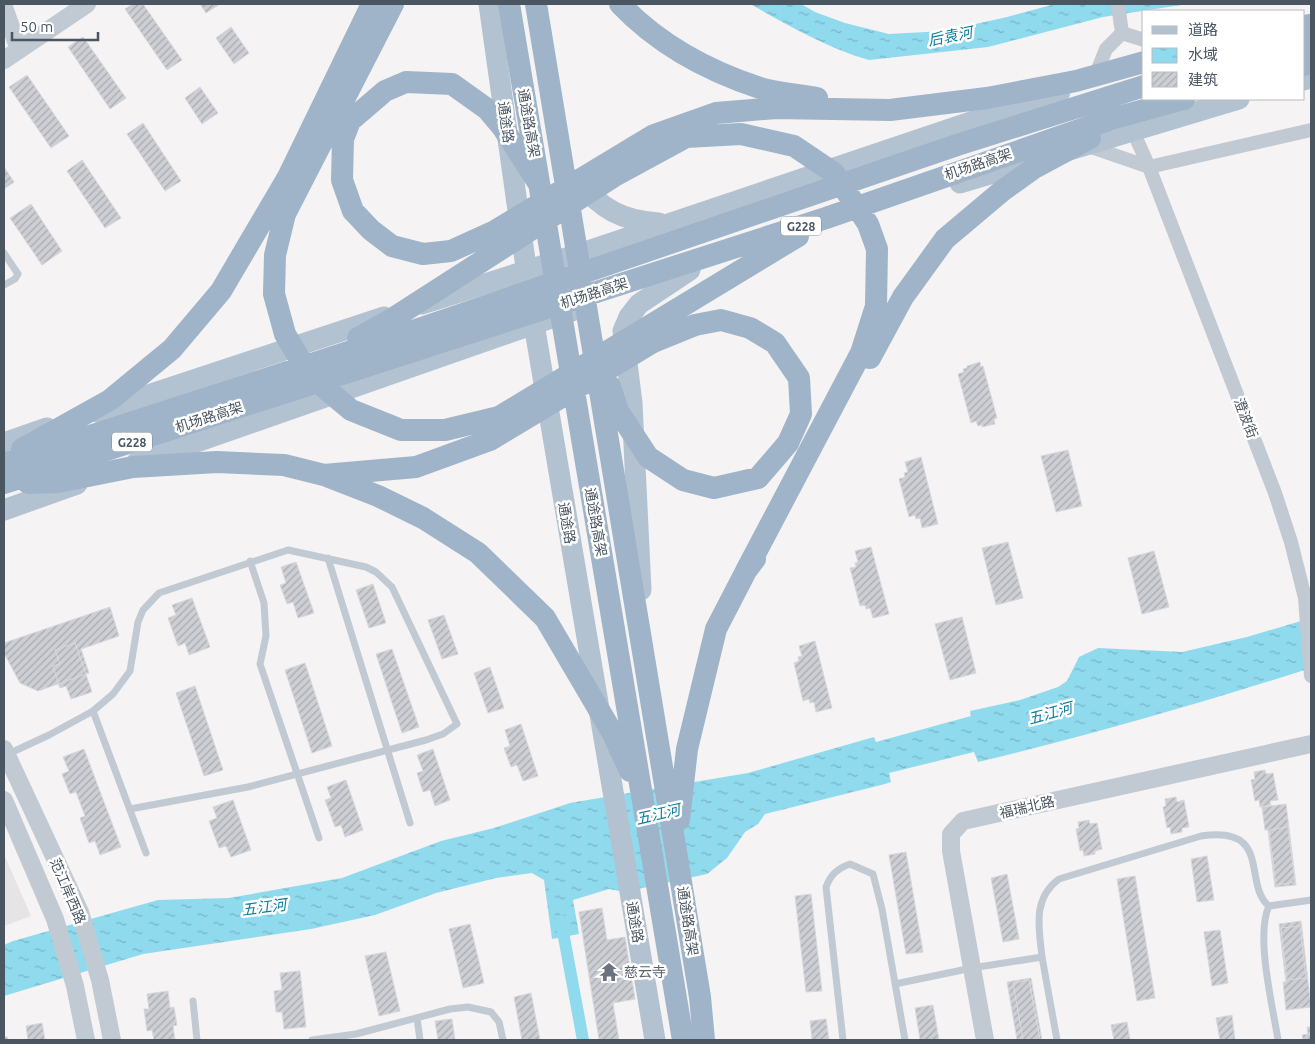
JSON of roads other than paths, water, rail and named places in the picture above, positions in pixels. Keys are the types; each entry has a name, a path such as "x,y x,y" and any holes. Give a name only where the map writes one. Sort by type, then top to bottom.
{"highway":[{"path":"4,467 28,444 110,400 172,349 221,291 288,176 372,4"},
{"path":"392,4 285,214 275,255 274,294 285,334 309,375 351,410 402,430 445,430 499,416 826,218"},
{"name":"通途路高架","path":"509,4 683,1040"},
{"name":"通途路高架","path":"536,4 676,836 705,1040"},
{"path":"620,4 639,24 705,67 762,88 890,110"},
{"path":"540,184 503,128 487,109 452,84 406,82 385,91 350,122 342,139 342,180 353,211 371,230 392,246 424,254 451,251 495,231 654,135 716,112 776,108 890,110 987,98 1076,81 1142,63"},
{"name":"机场路高架","path":"4,467 957,145 1142,87"},
{"name":"机场路高架","path":"4,467 826,218 1111,119 1180,100"},
{"path":"746,571 785,516 903,297 945,239 1002,191 1034,168 1088,139 1188,100"},
{"path":"328,359 616,174 686,137 741,134 794,146 834,173 868,224 877,249 876,306 861,354 716,629 687,749 676,836"},
{"path":"324,475 416,467 490,440 578,389 603,373 611,368 653,342 695,325 721,320 750,328 775,343 799,378 801,414 788,443 758,478 714,488 683,480 648,457 618,410 606,374 602,365 590,328"},
{"path":"4,467 58,482 133,467 217,462 284,465 324,475 378,496 423,518 478,553 545,618 612,732 642,796"}],"main road":[{"name":"通途路","path":"489,4 534,324 655,1040"},
{"path":"546,4 575,177 676,836"},
{"path":"4,467 527,270 1094,80 1142,67"},
{"path":"4,510 690,270 1082,144 1235,100"},
{"path":"575,177 594,200 620,216 637,222 667,224"},
{"path":"642,608 632,403 623,331 629,317 639,304 690,270"}],"street":[{"path":"4,60 87,4"},
{"path":"1118,4 1122,32"},
{"path":"4,7 19,50"},
{"path":"1122,32 1142,39"},
{"path":"1094,80 1106,49 1122,32"},
{"name":"澄波街","path":"1132,129 1149,167 1275,493 1291,542 1308,614 1311,676"},
{"path":"1082,144 1149,167 1311,130"},
{"name":"福瑞北路","path":"985,1040 951,851 951,834 963,821 1311,744"},
{"name":"范江岸西路","path":"5,753 80,912 100,980 112,1040"},
{"name":"范江岸西路","path":"4,800 56,918 75,986 86,1040"}],"lane":[{"path":"4,253 18,274 4,285"},
{"path":"5,753 49,735 93,710 113,694 124,682 130,671 138,622 151,600 159,593 250,561 288,550 328,558 376,572 392,587 457,724 443,734 426,740 248,787 130,809"},
{"path":"328,558 410,823"},
{"path":"250,561 264,603 266,636 260,664 319,838"},
{"path":"93,710 146,853"},
{"path":"1057,1040 1038,928 1040,906 1044,894 1055,882 1201,836 1216,834 1228,836 1248,849 1254,860 1263,901 1269,906 1311,900"},
{"path":"843,1040 826,887 830,876 838,869 850,864 873,874 882,908 905,1040"},
{"path":"1269,906 1263,937 1278,1040"},
{"path":"895,984 972,968 1042,957"},
{"path":"193,1001 197,1040"},
{"path":"312,1040 356,1034 450,1009 468,1007 481,1008 491,1012 499,1022 503,1040"},
{"path":"417,1018 420,1040"}],"water":[{"name":"后袁河","path":"750,4 801,4 815,12 845,23 889,34 944,31 1055,4 1188,4 1103,17 988,47 869,60 823,43"},
{"name":"五江河","path":"1311,618 1311,668 1145,718 1020,752 978,762 974,752 889,773 891,782 885,784 765,814 758,824 745,832 727,858 707,874 638,889 619,891 609,889 573,900 579,934 552,939 544,880 532,873 496,878 436,893 375,915 311,929 143,954 4,996 4,945 13,941 158,900 229,898 342,878 441,841 494,828 570,803 748,773 874,737 876,742 971,716 970,711 1020,700 1058,687 1067,681 1079,657 1098,648 1182,652 1247,637"}],"waterway":[{"path":"561,921 583,1040"}],"place":[{"name":"慈云寺","path":"609,972"}]}
